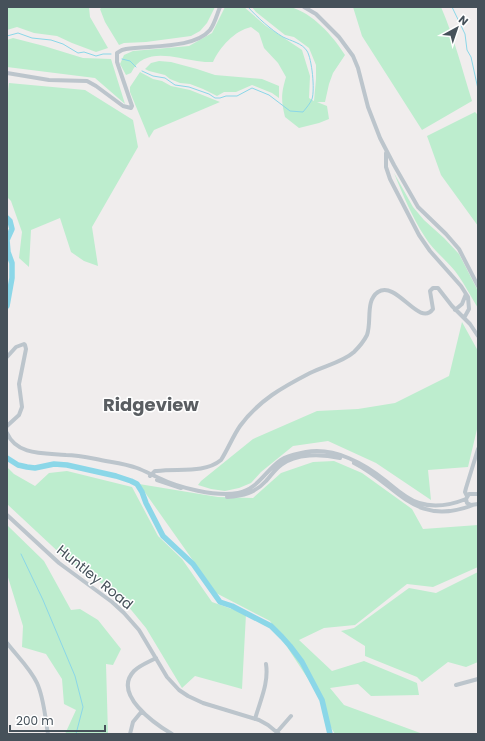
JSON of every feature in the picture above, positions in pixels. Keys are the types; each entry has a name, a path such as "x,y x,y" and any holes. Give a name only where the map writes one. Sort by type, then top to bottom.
{"street":[{"path":"7,73 49,80 87,82 96,86 119,104 131,108 132,105 117,62 117,53 126,49 186,43 198,39 211,28 220,7"},
{"path":"304,7 316,14 339,37 353,56 358,68 368,107 386,151 418,207 456,245 478,286"},
{"path":"386,151 386,167 390,179 419,235 430,251 451,273 469,300 469,309 464,318"},
{"path":"151,475 158,470 204,468 216,464 220,460 240,426 268,397 312,372 348,356 358,348 366,335 369,326 370,304 378,292 383,290 391,291 417,311 426,314 432,312 433,309 430,294 431,289 435,288 440,290 478,336"},
{"path":"455,310 462,304 466,294"},
{"path":"7,357 16,347 25,345 26,349 19,384 22,407 19,414 7,426"},
{"path":"7,433 14,444 30,451 80,456 133,467 160,479 206,492 226,494 239,493 251,489 281,460 296,454 316,451 336,454 364,465 409,502 426,509 435,511 450,511 478,504"},
{"path":"473,505 469,504 465,492 478,450"},
{"path":"390,486 413,501 426,505 448,504 477,493"},
{"path":"466,486 470,491 477,493"},
{"name":"Huntley Road","path":"7,515 59,563 97,590 121,610 139,630 167,677 174,685 188,696 203,703 255,719 268,725 278,733"},
{"path":"7,644 28,668 36,682 41,694 48,734"},
{"path":"156,658 135,671 130,677 128,687 131,697 142,711 157,725 172,734"},
{"path":"255,719 265,685 267,672 266,664"},
{"path":"456,685 478,679"},
{"path":"130,734 133,722 142,711"},
{"path":"278,733 291,716"}],"green space":[{"path":"276,6 290,7 298,10 307,14 322,26 335,40 345,55 333,73 325,102 317,102 327,106 329,119 299,128 285,117 282,97 286,77 278,63 264,48 259,33 251,27 239,32 228,40 213,62 170,56 152,57 144,59 131,73 126,75 120,64 124,55 133,51 189,46 212,33 225,7 244,7 266,26 302,50 310,76 309,98 314,101 316,65 309,48 294,37 285,35 256,12 252,7"},
{"path":"89,7 90,17 108,48 96,52 57,36 34,33 17,27 7,30 7,8"},
{"path":"102,7 215,7 207,23 200,31 191,36 146,42 124,43 119,45 105,22 100,9"},
{"path":"353,7 441,7 454,41 472,101 422,130 362,36"},
{"path":"13,38 83,58 111,59 125,104 95,78 7,67 7,40"},
{"path":"159,61 171,62 215,75 262,79 279,86 279,98 272,93 252,85 236,92 224,92 217,96 190,84 180,83 165,75 145,69 151,63"},
{"path":"140,72 171,86 190,90 220,102 154,130 149,138 130,92 130,87"},
{"path":"9,83 85,90 133,120 138,147 92,227 98,266 84,261 71,252 60,218 31,230 29,267 19,258 22,232 11,201 7,197 7,101"},
{"path":"475,112 478,115 478,226 441,175 427,136"},
{"path":"394,173 413,207 424,220 459,254 478,291 478,308 455,271 432,246 420,229 404,198"},
{"path":"462,322 478,351 478,425 468,467 428,470 431,500 376,463 328,441 293,446 261,472 251,483 239,488 225,491 198,485 253,439 317,411 358,409 395,403 449,376"},
{"path":"334,461 362,473 412,509 423,529 478,525 478,567 433,587 407,584 355,625 324,628 299,640 332,671 364,661 417,683 419,695 371,696 358,684 330,688 344,705 423,734 335,734 328,723 318,694 270,621 216,593 139,484 218,497 253,498 281,473 313,462"},
{"path":"7,467 14,474 35,486 49,473 67,471 132,487 158,536 182,559 212,602 246,614 242,689 195,676 182,688 146,628 123,600 66,559 7,504"},
{"path":"7,525 44,561 71,610 80,609 98,620 121,649 113,665 106,664 108,734 65,734 76,710 64,704 62,679 46,654 22,647 23,626 7,574"},
{"path":"478,572 478,662 466,667 448,662 422,682 417,677 365,656 365,646 341,631 354,628 409,588 436,593"}],"waterway":[{"path":"142,71 153,76 165,78 175,85 189,87 209,94 215,98 237,96 252,88 269,95 290,111 303,112 310,103 313,95 312,67 307,51 299,44 274,31 248,7"},
{"path":"452,7 465,34 467,50 471,57 478,89"},
{"path":"7,36 18,33 32,38 51,40 63,44 78,53 84,52 96,56 111,54"},
{"path":"122,59 130,61 136,67"},
{"path":"7,218 10,221 12,229 7,240 8,252 12,263 12,278 7,306"},
{"path":"7,458 18,465 27,467 35,468 54,464 67,465 116,476 137,484 163,536 193,564 220,602 232,606 271,626 290,646 302,662 322,700 330,734"},
{"path":"21,554 43,600 75,676 83,707 76,734"}],"district":[{"name":"Ridgeview","path":"151,404"}]}
